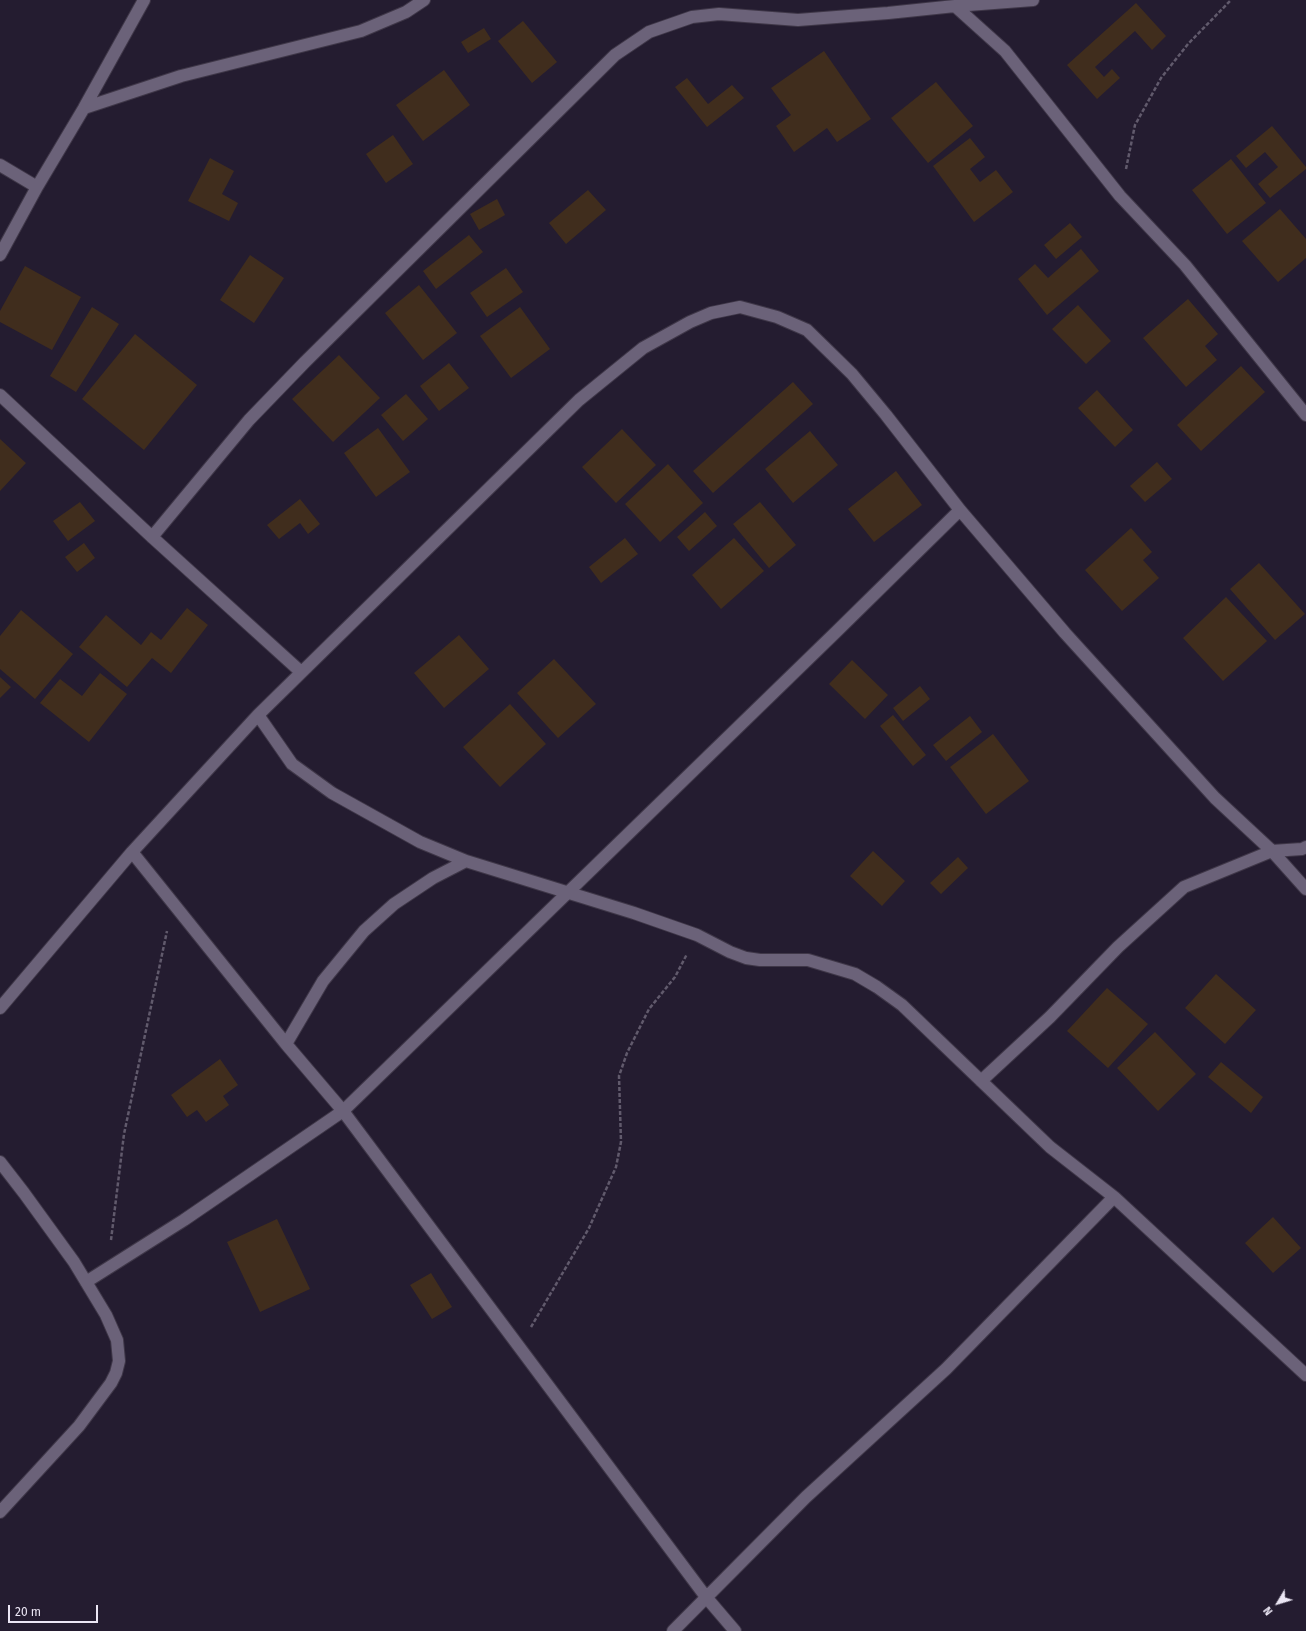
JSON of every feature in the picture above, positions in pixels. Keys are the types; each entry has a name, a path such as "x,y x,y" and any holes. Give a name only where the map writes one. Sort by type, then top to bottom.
{"street":[{"path":"0,255 37,187 84,108 144,0"},
{"path":"84,108 181,76 361,31 406,12 424,0"},
{"path":"152,538 249,420 305,362 615,55 649,32 692,17 719,14 798,20 888,14 955,6 1033,0"},
{"path":"955,6 1005,51 1120,196 1185,265 1306,415"},
{"path":"0,165 37,187"},
{"path":"0,1008 132,852 258,715 579,400 643,348 690,322 710,313 740,307 777,316 808,330 852,374 960,510 1065,633 1215,798 1272,851 1306,889"},
{"path":"0,395 152,538 301,672"},
{"path":"86,1282 184,1220 343,1111 960,510"},
{"path":"258,715 292,764 332,793 420,842 466,861 634,913 697,935 730,952 746,958 760,960 808,960 855,974 877,987 902,1005 1050,1147 1114,1197 1306,1375"},
{"path":"981,1081 1050,1017 1118,947 1184,887 1272,851 1302,849 1306,847"},
{"path":"132,852 286,1044 343,1111 520,1346 706,1598 735,1631"},
{"path":"286,1044 323,981 364,931 394,904 433,878 466,861"},
{"path":"0,1162 74,1262 106,1315 117,1340 119,1361 116,1373 111,1383 79,1426 0,1512"},
{"path":"673,1631 806,1497 946,1370 1114,1197"}],"path":[{"path":"1120,196 1135,125 1161,78 1188,44 1231,0"},
{"path":"107,1269 124,1134 173,902"},
{"path":"520,1346 589,1228 616,1167 621,1142 619,1076 627,1053 649,1009 675,977 697,935"}],"building":[{"path":"1136,3 1166,36 1152,50 1135,31 1095,67 1104,77 1112,69 1120,78 1097,99 1067,65"},
{"path":"523,21 557,62 532,83 498,41"},
{"path":"484,28 491,39 468,53 461,42"},
{"path":"824,51 871,119 837,142 827,128 794,152 776,126 791,115 771,88"},
{"path":"444,70 470,105 423,141 396,105"},
{"path":"687,78 708,104 732,85 744,98 707,127 675,87"},
{"path":"936,82 973,126 928,163 891,118"},
{"path":"1272,126 1306,167 1306,169 1270,198 1258,184 1278,167 1265,152 1246,168 1236,156"},
{"path":"393,135 413,164 386,183 366,154"},
{"path":"970,138 985,157 970,169 980,182 996,170 1013,192 974,222 933,166"},
{"path":"210,158 234,171 222,194 238,203 229,221 188,201"},
{"path":"1231,159 1266,203 1227,234 1192,190"},
{"path":"588,190 606,210 566,244 549,223"},
{"path":"497,199 505,215 479,230 470,214"},
{"path":"1280,209 1306,239 1306,258 1278,282 1242,241"},
{"path":"1070,223 1082,237 1056,259 1044,245"},
{"path":"469,235 483,252 436,289 423,271"},
{"path":"1081,249 1099,271 1047,315 1018,279 1035,264 1048,278"},
{"path":"250,255 284,278 254,323 220,300"},
{"path":"25,266 81,297 52,350 0,322 0,311"},
{"path":"506,268 523,292 487,317 470,293"},
{"path":"419,285 457,333 423,360 385,313"},
{"path":"1188,299 1218,334 1205,346 1217,360 1186,387 1143,338"},
{"path":"1078,305 1111,341 1086,364 1052,329"},
{"path":"92,307 119,324 76,392 50,376"},
{"path":"520,307 550,349 511,378 480,336"},
{"path":"135,334 197,385 144,450 82,399"},
{"path":"339,355 380,398 333,442 292,399"},
{"path":"449,363 469,388 439,411 420,386"},
{"path":"1241,366 1265,392 1201,451 1177,425"},
{"path":"793,382 813,404 713,493 693,471"},
{"path":"1097,390 1133,430 1115,447 1078,408"},
{"path":"406,394 428,419 403,441 381,415"},
{"path":"378,428 410,472 376,497 344,453"},
{"path":"622,429 656,465 616,503 582,467"},
{"path":"810,431 838,465 793,503 765,469"},
{"path":"0,439 26,463 0,491"},
{"path":"1157,462 1172,479 1145,502 1130,486"},
{"path":"668,464 703,503 660,542 625,504"},
{"path":"896,471 922,505 874,542 848,509"},
{"path":"300,499 320,524 308,534 300,523 279,539 267,525"},
{"path":"80,502 95,521 68,541 53,521"},
{"path":"760,502 796,545 769,568 733,524"},
{"path":"705,512 717,526 689,551 677,537"},
{"path":"1131,528 1152,552 1143,560 1159,578 1122,611 1085,570"},
{"path":"625,538 638,554 601,583 589,567"},
{"path":"734,538 764,571 721,609 692,575"},
{"path":"84,543 95,558 77,572 65,557"},
{"path":"1259,563 1305,614 1275,640 1230,589"},
{"path":"1226,597 1267,641 1223,681 1183,638"},
{"path":"187,608 208,625 171,673 152,658 127,687 79,647 106,615 141,645 151,632 161,640"},
{"path":"21,610 73,654 35,699 0,669 0,636"},
{"path":"459,635 489,669 444,708 414,673"},
{"path":"554,659 596,704 558,738 517,693"},
{"path":"852,660 888,695 865,719 829,684"},
{"path":"100,673 127,694 89,742 40,703 60,679 82,696"},
{"path":"0,677 11,687 0,698"},
{"path":"920,686 930,699 903,721 893,708"},
{"path":"510,704 546,744 500,787 463,747"},
{"path":"893,715 926,755 913,766 880,726"},
{"path":"970,716 982,732 946,761 933,745"},
{"path":"993,734 1029,781 986,814 950,767"},
{"path":"873,851 905,881 882,906 850,876"},
{"path":"958,857 968,868 941,894 930,883"},
{"path":"1216,974 1256,1010 1225,1044 1185,1008"},
{"path":"1107,988 1148,1024 1108,1068 1067,1031"},
{"path":"1155,1032 1196,1074 1158,1111 1117,1068"},
{"path":"220,1059 238,1085 223,1096 229,1105 206,1122 197,1110 187,1117 171,1095"},
{"path":"1221,1062 1263,1097 1251,1113 1208,1077"},
{"path":"1273,1217 1301,1248 1273,1273 1245,1243"},
{"path":"277,1219 310,1289 260,1312 227,1242"},
{"path":"431,1273 452,1307 432,1319 410,1285"}]}
